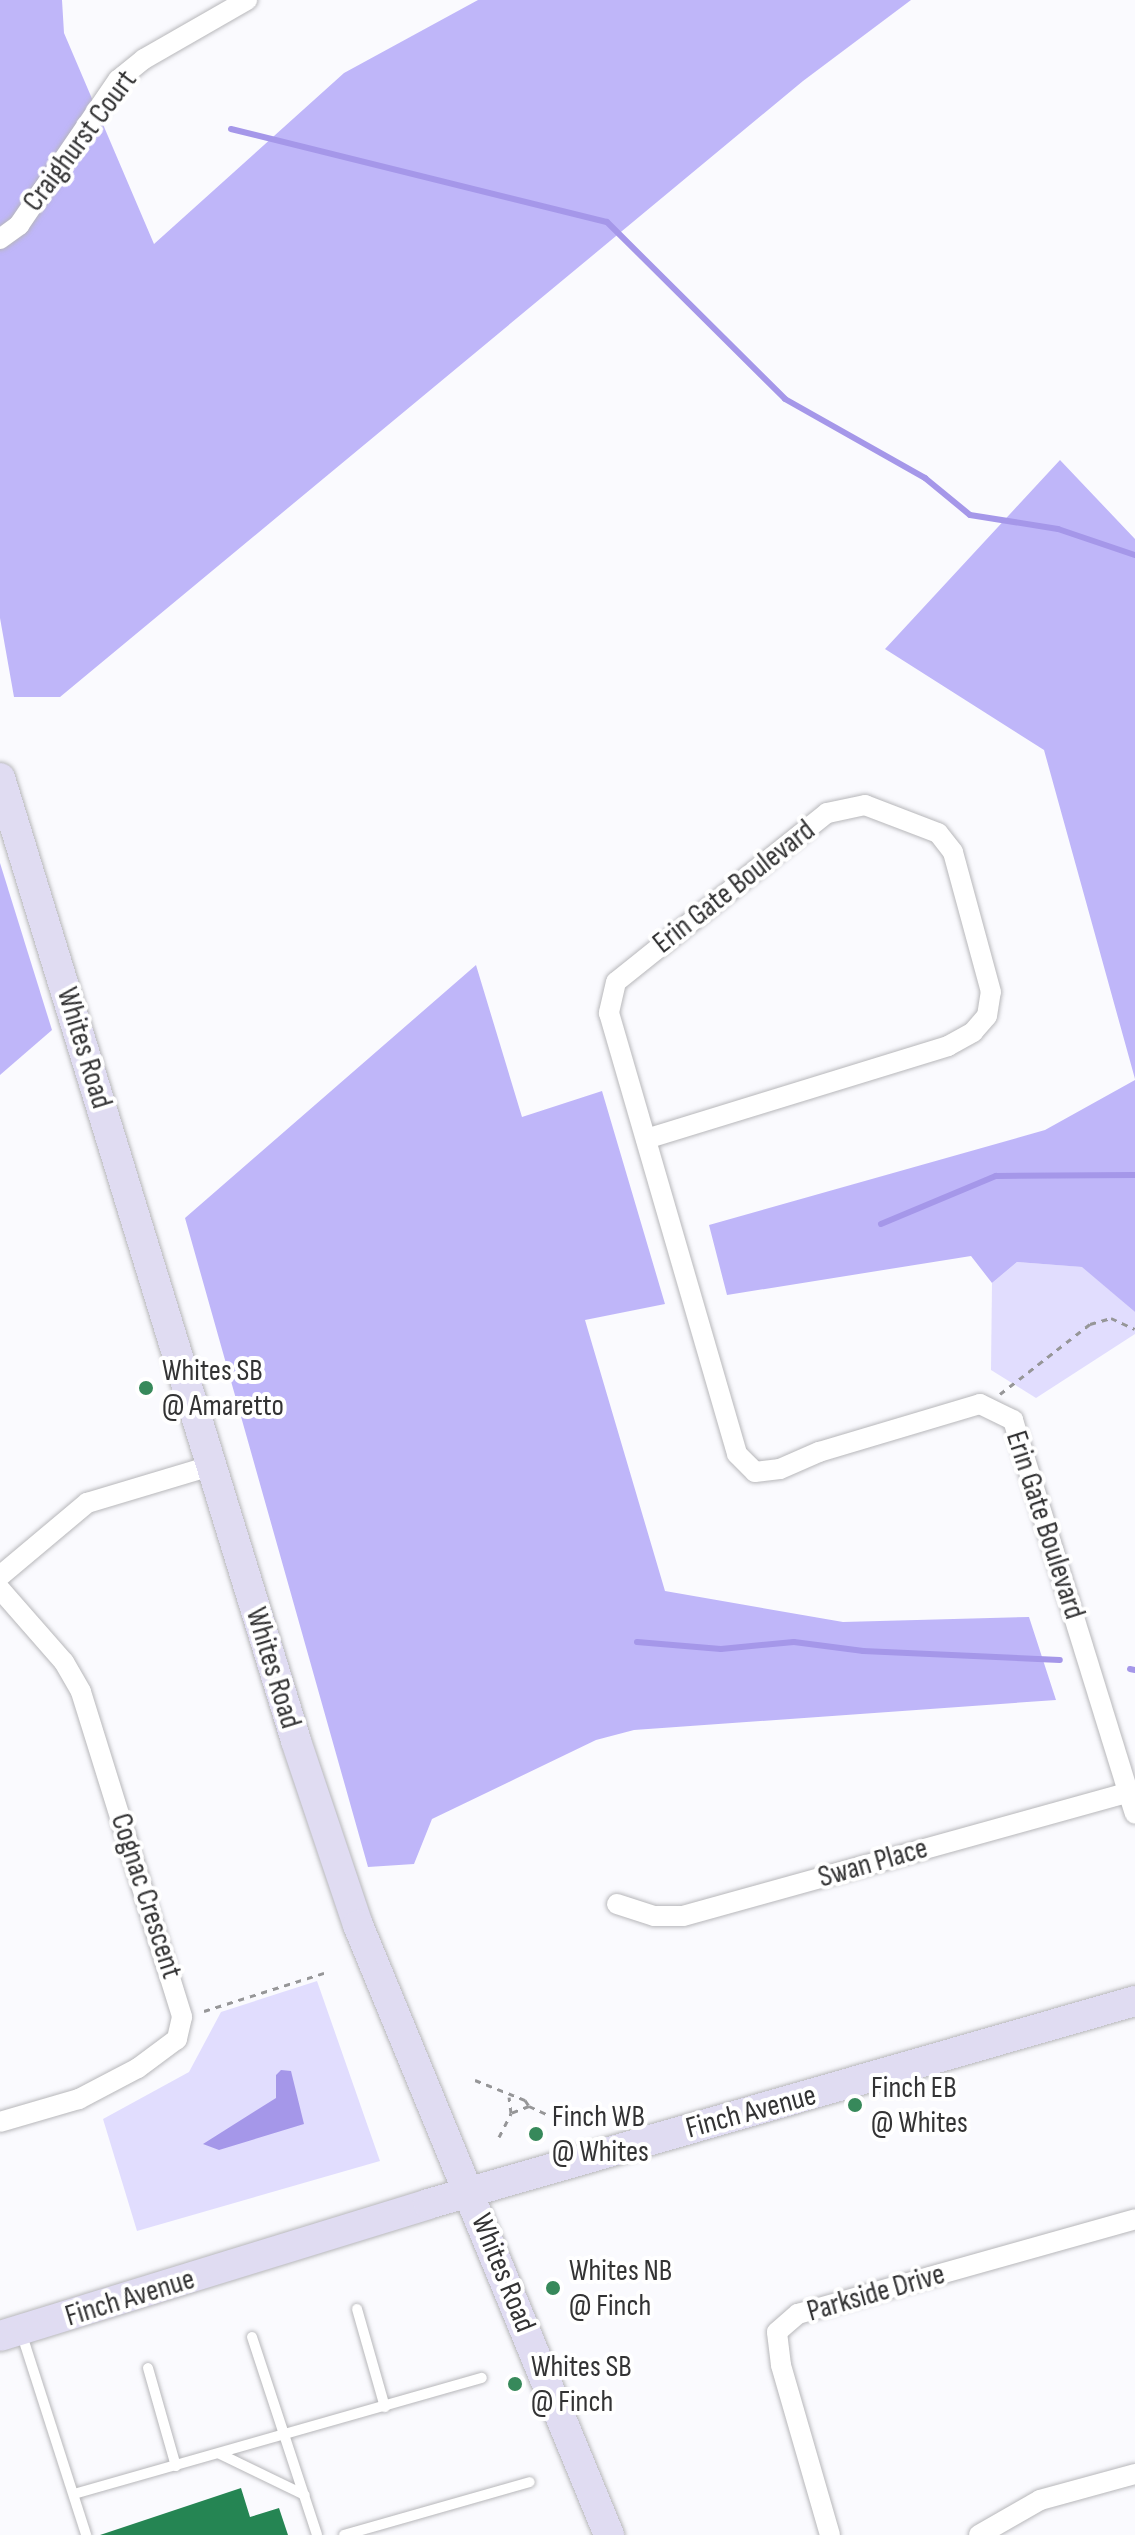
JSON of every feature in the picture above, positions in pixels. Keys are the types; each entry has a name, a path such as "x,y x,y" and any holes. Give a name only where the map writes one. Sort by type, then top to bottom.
{"main road":[{"name":"Whites Road","path":"0,778 210,1466 358,1925 609,2535"},
{"name":"Finch Avenue","path":"10,2333 470,2192 1135,2001"}],"street":[{"name":"Craighurst Court","path":"0,239 19,225 118,80 236,3"},
{"name":"Erin Gate Boulevard","path":"646,1139 948,1046 973,1032 987,1016 991,992 953,852 938,833 865,805 827,813 616,982 609,1013 737,1454 755,1472 780,1469 819,1452 980,1404 992,1407 1013,1420 1135,1813"},
{"path":"0,1576 87,1503 210,1466"},
{"name":"Cognac Crescent","path":"0,1589 64,1662 81,1692 182,2017 177,2039 138,2068 79,2099 0,2122"},
{"name":"Swan Place","path":"617,1904 654,1916 683,1916 1129,1792"},
{"name":"Parkside Drive","path":"830,2535 781,2365 777,2332 798,2314 1135,2219"},
{"path":"979,2535 1040,2500 1135,2474"}],"lane":[{"path":"357,2309 385,2407"},
{"path":"10,2333 74,2494 86,2535"},
{"path":"252,2337 317,2535"},
{"path":"148,2368 176,2466"},
{"path":"74,2494 482,2378"},
{"path":"220,2454 305,2495"},
{"path":"344,2535 530,2482"}],"path":[{"path":"992,1407 1006,1385 1090,1324 1111,1318 1135,1329"},
{"path":"204,2011 324,1973"},
{"path":"475,2080 509,2097 516,2096 559,2120"},
{"path":"499,2137 511,2113 509,2097"},
{"path":"511,2113 529,2106"}],"shaded area":[{"path":"0,0 62,0 64,33 154,244 344,73 478,0 911,0 803,81 60,697 14,697 0,618"},
{"path":"1060,460 1135,539 1135,1079 1044,750 885,649"},
{"path":"0,863 52,1030 0,1075"},
{"path":"476,965 522,1117 602,1091 665,1304 585,1320 665,1591 843,1622 1029,1617 1056,1700 634,1730 596,1740 432,1819 414,1864 368,1867 185,1218"},
{"path":"1135,1080 1135,1312 1082,1267 1017,1262 992,1283 971,1256 727,1295 709,1225 1045,1130"},
{"path":"1017,1262 1083,1267 1135,1312 1135,1334 1036,1398 991,1370 992,1283"},
{"path":"317,1981 380,2161 137,2231 103,2119 189,2072 221,2012"},
{"path":"281,2070 291,2071 304,2124 219,2150 203,2144 276,2098 276,2075"}],"building":[{"path":"241,2488 250,2517 279,2508 288,2535 100,2535"}],"waterway":[{"path":"231,129 607,222 785,399 925,478 970,515 1058,529 1135,555"},
{"path":"881,1224 996,1176 1135,1175"},
{"path":"637,1642 721,1649 794,1642 863,1651 1060,1660"},
{"path":"1130,1669 1135,1670"}],"place":[{"name":"Whites SB @ Amaretto","path":"146,1388"},
{"name":"Finch EB @ Whites","path":"855,2105"},
{"name":"Finch WB @ Whites","path":"536,2134"},
{"name":"Whites NB @ Finch","path":"553,2288"},
{"name":"Whites SB @ Finch","path":"515,2384"}]}
